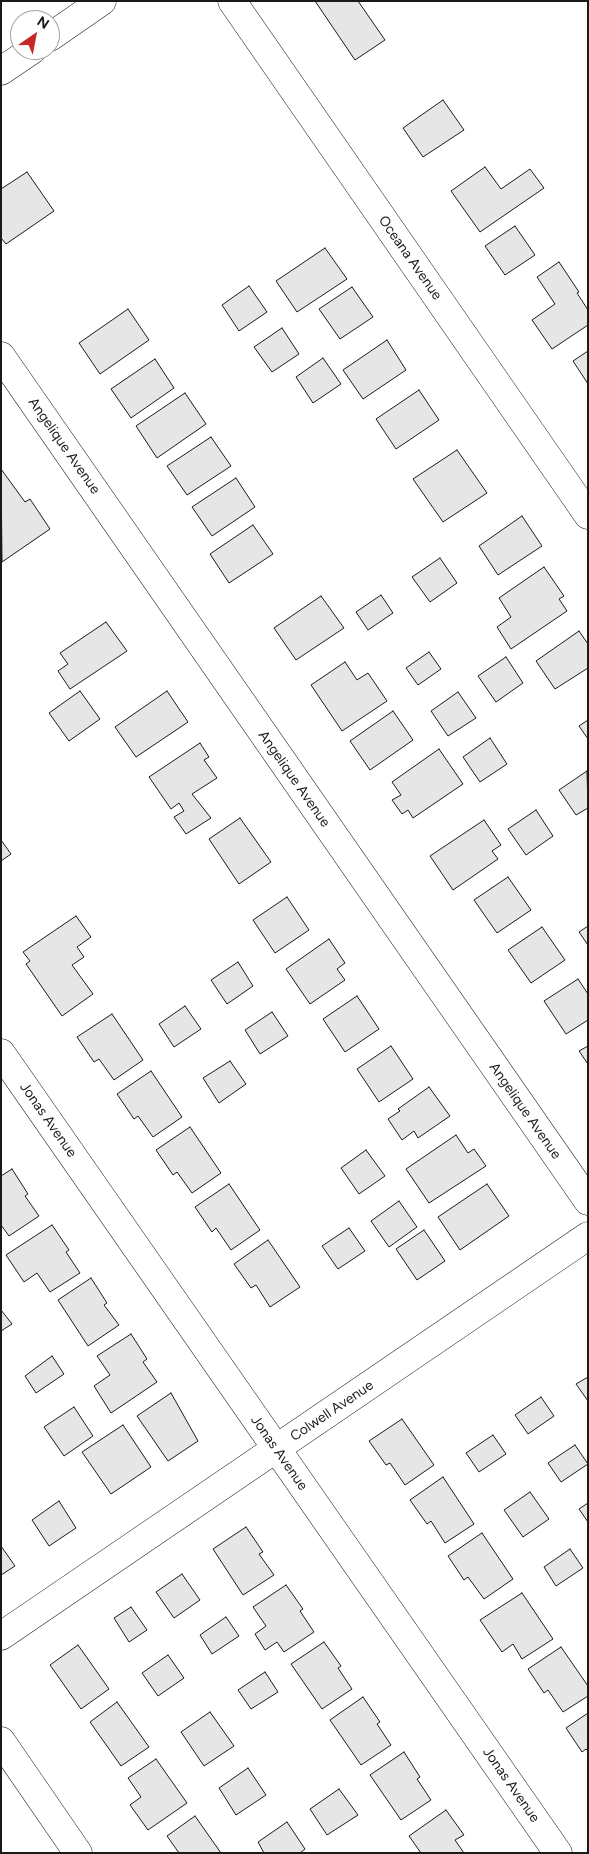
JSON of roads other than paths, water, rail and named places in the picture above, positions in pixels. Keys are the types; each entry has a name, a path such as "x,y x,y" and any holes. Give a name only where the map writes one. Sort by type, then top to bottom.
{"street":[{"path":"60,30 102,1"},
{"name":"Oceana Avenue","path":"232,1 588,515"},
{"path":"1,71 17,60"},
{"name":"Angelique Avenue","path":"1,356 588,1201"},
{"name":"Jonas Avenue","path":"1,1053 558,1853"},
{"name":"Colwell Avenue","path":"1,1636 588,1236"},
{"path":"1,1741 78,1853"}]}
